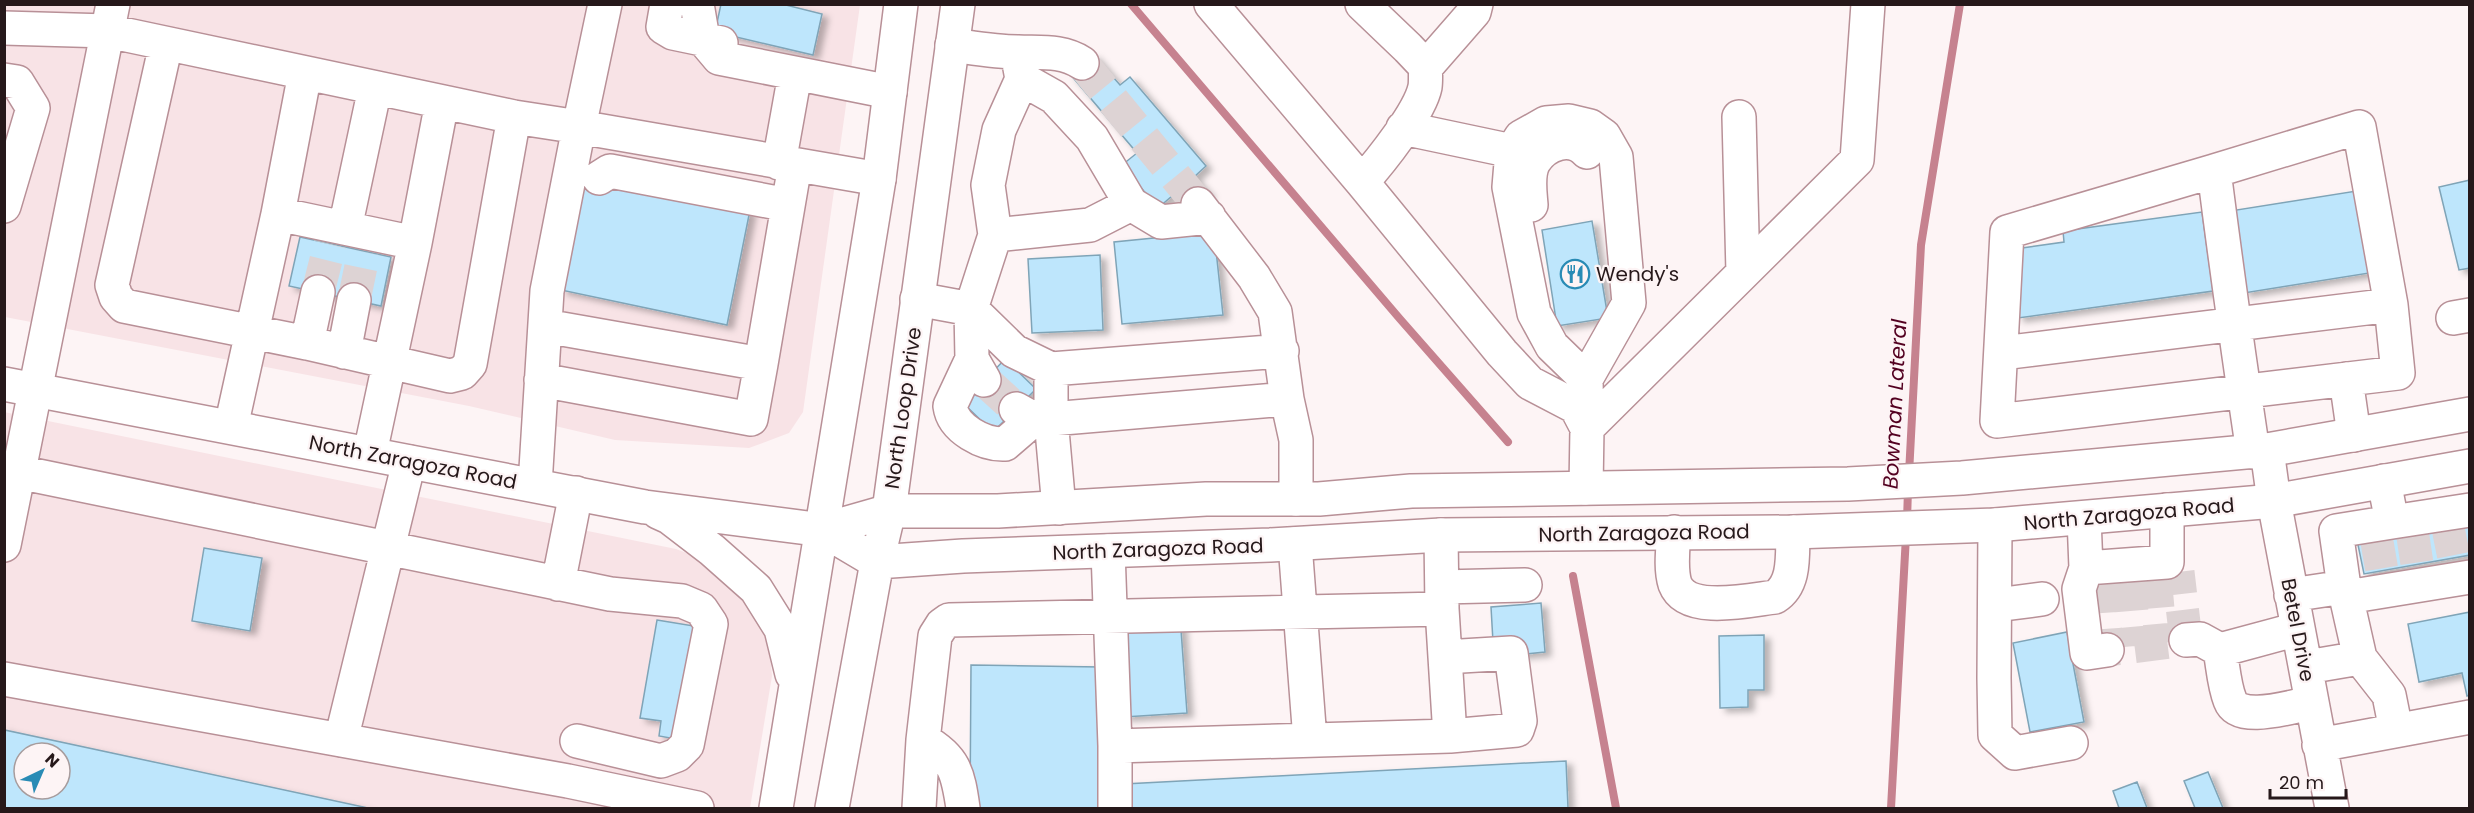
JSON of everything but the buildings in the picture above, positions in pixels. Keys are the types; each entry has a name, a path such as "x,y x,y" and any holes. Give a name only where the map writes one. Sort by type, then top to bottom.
{"main road":[{"path":"535,485 547,291 582,190 579,127 605,4"},
{"path":"667,4 663,27 673,33 775,55 795,74 890,92"},
{"path":"697,4 703,39"},
{"path":"776,808 879,179 901,4"},
{"name":"North Loop Drive","path":"832,808 877,562 889,510 958,4"},
{"path":"1211,4 1362,182 1502,353 1530,383 1576,407 1587,428"},
{"path":"1362,4 1426,67"},
{"path":"1362,182 1383,159 1403,128 1425,87 1426,67 1474,12 1476,4"},
{"path":"1587,428 1857,160 1868,4"},
{"path":"4,28 110,18 166,44 442,102 514,117 879,179"},
{"path":"4,545 20,387 110,18"},
{"path":"166,44 112,285 116,297 124,306 252,331 450,376 462,372 470,364 514,117"},
{"path":"952,45 1020,66 1054,97 1092,138 1131,204 1161,222 1204,211 1254,277 1275,312 1287,399 1296,440 1296,499"},
{"path":"1051,369 1034,415 1005,444 982,441 951,415 950,406 978,370 970,309 994,235 988,185 999,130 1020,66 1049,52 1071,56 1082,63"},
{"path":"231,427 278,214 305,73"},
{"path":"542,380 751,419 788,205 787,164 795,74"},
{"path":"4,80 17,82 33,108 13,143 4,206"},
{"path":"348,236 375,87"},
{"path":"370,453 415,243 442,102"},
{"path":"1738,117 1743,273"},
{"path":"1586,379 1552,346 1534,313 1509,187 1512,151 1521,137 1546,123 1569,121 1590,126 1604,136 1616,157 1629,303 1586,379 1586,488"},
{"path":"2359,127 2391,305 2398,373 2243,390 1997,422 2007,232 2359,127"},
{"path":"1403,128 1512,151"},
{"path":"1534,313 1536,289 1529,181 1533,163 1550,145 1568,143 1584,148 1594,160 1601,183 1619,323"},
{"path":"582,190 610,171 788,205"},
{"name":"Betel Drive","path":"2214,171 2243,390 2274,501 2332,808"},
{"path":"994,235 1090,225 1131,204"},
{"path":"278,214 348,236 415,243"},
{"path":"307,344 318,292"},
{"path":"917,299 970,309 1014,351 1051,369 1282,351"},
{"path":"344,352 354,300"},
{"path":"2002,353 2391,305"},
{"path":"545,326 761,364"},
{"path":"2346,379 2354,435"},
{"name":"North Zaragoza Road","path":"20,387 645,507 823,530 877,562 963,556 1295,544 1441,535 1793,531 1995,525 2274,501 2465,467"},
{"path":"1034,415 1287,399"},
{"name":"North Zaragoza Road","path":"823,530 889,510 998,511 1206,499 1296,499 1411,491 1848,484 1962,478 2260,451 2469,414"},
{"path":"1034,415 1059,508"},
{"path":"341,740 409,462"},
{"path":"2396,730 2389,695 2360,658 2336,531 2393,527 2458,514 2465,467"},
{"path":"12,470 558,584 610,594 682,602 701,609 711,624 687,745 677,755 661,761 577,741"},
{"path":"2384,481 2393,527"},
{"path":"1450,736 1442,598 1441,535 1460,514 1486,506 1715,502 1746,485"},
{"path":"558,584 576,494"},
{"path":"645,507 669,517 712,550 756,590 781,629 795,688"},
{"path":"2107,651 2087,653 2079,589 2133,570 2167,510"},
{"path":"2084,518 2133,570"},
{"path":"1995,525 1995,735 2014,753 2071,743"},
{"path":"1674,532 1673,568 1676,584 1683,596 1704,604 1775,597 1784,592 1789,582 1793,531"},
{"path":"1295,544 1310,740"},
{"path":"1108,551 1112,617 1115,808"},
{"path":"2291,595 2346,592 2384,581 2419,575 2461,572"},
{"path":"919,808 923,740 935,636 942,625 950,620 1299,612 1442,598 1525,585"},
{"path":"1996,605 2042,599"},
{"path":"2186,640 2200,639 2220,650 2298,629"},
{"path":"2220,650 2230,702 2238,710 2250,714 2312,703"},
{"path":"1115,746 1450,736 1517,730 1520,721 1511,653 1445,657"},
{"path":"2307,667 2360,658"},
{"path":"4,679 568,781 697,808"},
{"path":"2319,745 2469,717"},
{"path":"923,740 938,748 953,765 963,808"}],"shaded area":[{"path":"4,5 860,5 803,412 789,433 749,448 615,440 469,406 5,317"},
{"path":"4,412 676,549 708,561 736,581 769,641 772,676 750,808 5,808"}],"waterway":[{"path":"1131,4 1508,442"},
{"name":"Bowman Lateral","path":"1909,474 1921,245 1960,4"},
{"name":"Bowman Lateral","path":"1907,521 1908,489"},
{"name":"Bowman Lateral","path":"1891,808 1906,536"},
{"path":"1573,576 1616,808"}],"tunnel":[{"path":"1082,63 1198,204"},
{"path":"318,292 330,244"},
{"path":"354,300 364,252"},
{"path":"984,380 1016,409"},
{"path":"2447,523 2454,558"},
{"path":"2412,530 2417,564"},
{"path":"2376,536 2382,571"},
{"path":"2102,580 2107,650 2186,640 2178,572"},
{"path":"2155,575 2161,643"},
{"path":"2129,578 2135,646"}],"place":[{"name":"Wendy's","path":"1575,274"}]}
